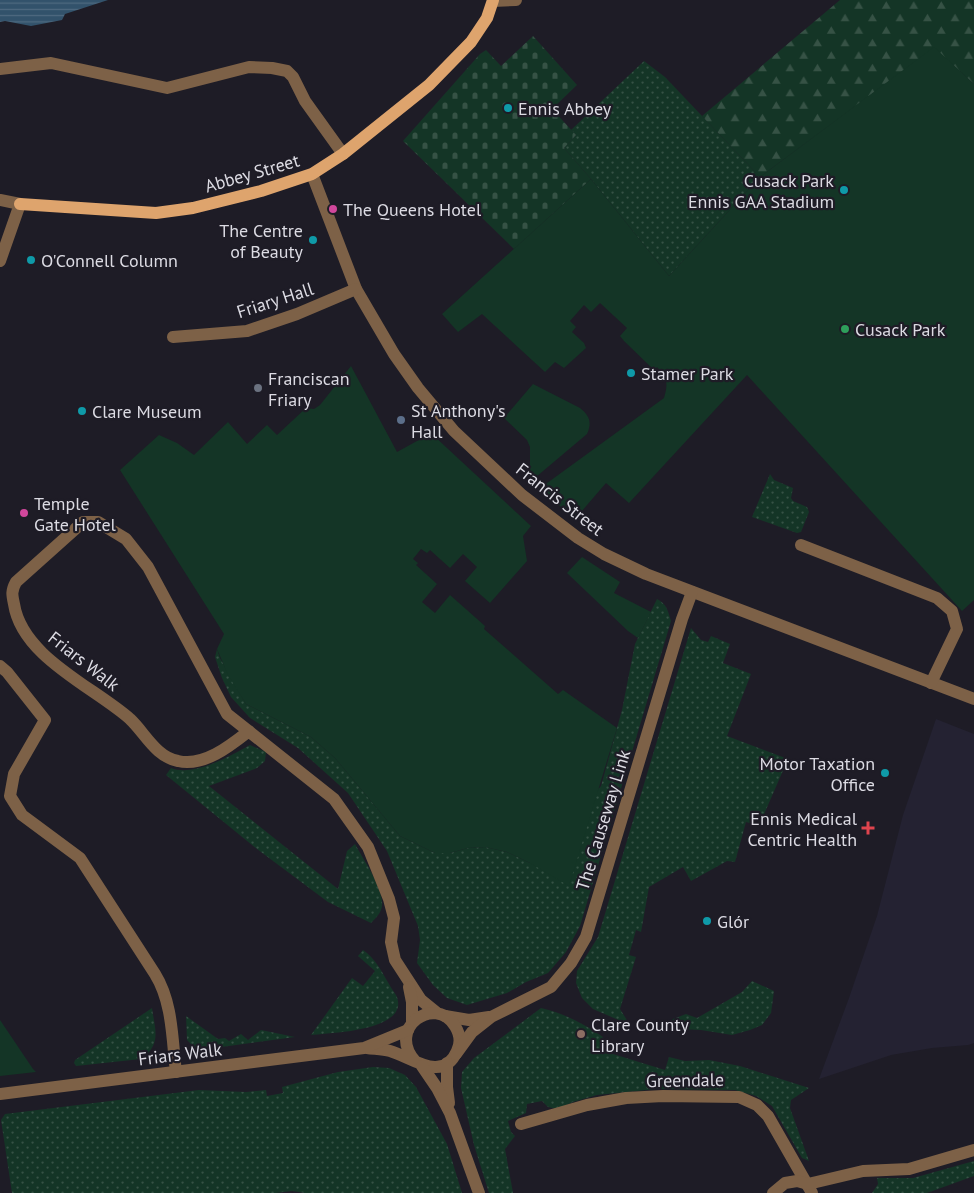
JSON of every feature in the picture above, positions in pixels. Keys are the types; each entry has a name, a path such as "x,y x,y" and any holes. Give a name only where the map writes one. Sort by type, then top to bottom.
{"main road":[{"name":"Abbey Street","path":"20,204 156,213 193,208 312,174 342,154 429,86 471,42 487,18 493,0"}],"street":[{"path":"493,0 516,0"},
{"path":"0,69 51,63 167,88 249,67 287,71 293,76 305,101 342,154"},
{"name":"Francis Street","path":"312,174 356,289 394,354 418,388 454,431 522,495 578,538 604,554 646,574 974,699"},
{"path":"0,200 20,204 1,253"},
{"name":"Friary Hall","path":"173,337 247,331 297,314 356,289"},
{"name":"Friars Walk","path":"249,731 224,750 194,761 180,762 170,759 158,751 130,719 60,668 33,644 16,615 12,590 16,582 84,522 98,522 126,539 148,567 227,714 249,731 334,799 368,847 389,899 394,918 391,942 395,960 421,1000 441,1015"},
{"path":"801,545 937,598 952,610 957,630 931,683"},
{"name":"The Causeway Link","path":"452,1058 472,1032 491,1017 551,987 570,963 586,937 686,605 692,592"},
{"path":"0,666 7,672 45,720 14,774 10,796 22,815 80,858 156,974 163,986 167,1000 176,1072"},
{"name":"Friars Walk","path":"364,1048 410,1026 412,1002 408,982"},
{"path":"450,1113 446,1087 452,1058 459,1046 460,1037 452,1021 441,1015 428,1014 419,1016 410,1026 406,1046 409,1054 438,1088 450,1113 479,1193"},
{"name":"The Causeway Link","path":"441,1015 469,1020 491,1017"},
{"name":"Friars Walk","path":"0,1094 364,1048 389,1050 418,1063"},
{"path":"418,1063 435,1067 452,1058"},
{"name":"Greendale","path":"521,1124 587,1105 626,1098 664,1096 739,1097 757,1105 768,1116 810,1189"},
{"path":"773,1193 786,1183 796,1181 810,1189 863,1171 909,1169 974,1150"}],"shaded area":[{"path":"936,719 974,734 974,1043 891,1055 819,1079 877,916 903,815"}],"green space":[{"path":"840,0 974,0 974,84 934,48 760,177 702,116"},
{"path":"533,36 577,85 552,109 576,135 564,148 591,179 514,249 403,141 480,54 486,50 501,66"},
{"name":"Cusack Park","path":"934,47 974,84 974,600 962,611 747,375 629,503 606,483 575,519 552,499 543,486 664,398 666,389 665,378 657,367 654,370 624,341 620,336 627,328 600,303 591,312 584,305 570,321 576,327 572,332 584,343 586,348 564,368 555,362 545,372 482,314 458,332 442,314 591,179 669,276 760,177"},
{"path":"644,61 665,77 760,177 669,276 564,148 576,135 571,130"},
{"path":"351,366 397,452 433,435 531,526 523,536 527,561 490,603 465,581 477,567 463,554 450,568 430,550 427,553 421,549 413,559 418,563 416,565 437,584 422,602 435,613 450,595 485,626 484,629 558,694 563,690 617,728 569,886 507,852 485,847 468,848 450,853 435,853 400,836 335,758 311,737 246,704 228,675 217,649 224,634 120,470 159,435 177,443 194,455 228,422 247,444 267,425 277,435 306,408 314,409 320,405"},
{"path":"533,384 580,408 588,417 590,423 587,434 536,477 530,475 530,447 527,440 504,418"},
{"path":"770,474 774,480 793,488 791,498 793,501 807,507 809,512 801,532 797,533 752,517"},
{"path":"582,557 620,582 614,593 651,612 638,638 628,631 567,573"},
{"path":"657,599 665,606 671,621 580,926 566,952 548,973 526,982 507,993 467,1005 447,998 433,985 417,963 420,940 418,926 387,851 348,793 298,748 250,718 231,697 215,657 217,649 220,658 246,704 311,737 335,758 400,836 435,853 450,853 468,848 485,847 507,852 530,863 601,786 622,710 635,644"},
{"path":"691,628 701,640 708,642 711,636 730,644 723,663 751,674 727,736 788,759 759,826 746,822 735,862 727,861 691,881 683,867 649,887 641,932 636,930 629,955 636,957 620,1009 630,1025 593,1009 582,998 576,983 577,971 598,937"},
{"path":"250,745 266,752 265,761 257,768 209,786 338,889 347,851 355,844 368,866 382,899 381,911 371,923 328,902 257,849 166,775 171,768 190,770 201,768"},
{"path":"363,950 378,966 396,995 398,1008 391,1017 366,1028 311,1035 352,978 363,986 375,971 358,956"},
{"path":"752,981 774,991 771,1013 762,1025 732,1035 701,1030 676,1029 671,1023 673,1019 686,1014 697,1018 742,992"},
{"path":"152,1008 156,1036 152,1048 141,1059 76,1066 75,1060"},
{"path":"541,1008 574,1020 603,1037 600,1050 665,1070 669,1057 685,1061 709,1060 740,1066 809,1088 791,1100 790,1108 809,1161 802,1158 772,1106 756,1096 735,1090 656,1089 597,1095 557,1109 548,1107 542,1101 527,1104 526,1113 508,1121 511,1132 515,1136 505,1149 513,1193 489,1193 474,1145 461,1088 462,1072 474,1058"},
{"path":"186,1016 218,1039 225,1038 229,1041 241,1034 248,1040 261,1030 295,1037 200,1050 187,1040"},
{"path":"0,1020 33,1069 36,1072 0,1076"},
{"path":"373,1067 389,1068 405,1075 416,1087 447,1144 462,1193 305,1193 292,1191 276,1193 12,1193 1,1120 5,1114 199,1090 246,1092 266,1090 267,1096 283,1093 282,1087 338,1072"},
{"path":"974,1161 974,1176 927,1193 872,1193 878,1184 877,1178 913,1178"}],"water":[{"path":"0,0 108,0 65,14 62,20 31,26 5,21 0,22"}],"place":[{"name":"Ennis Abbey","path":"508,108"},
{"name":"Cusack Park Ennis GAA Stadium","path":"844,190"},
{"name":"The Queens Hotel","path":"333,209"},
{"name":"The Centre of Beauty","path":"313,240"},
{"name":"O'Connell Column","path":"31,260"},
{"name":"Cusack Park","path":"845,329"},
{"name":"Stamer Park","path":"631,373"},
{"name":"Franciscan Friary","path":"258,388"},
{"name":"Clare Museum","path":"82,411"},
{"name":"St Anthony's Hall","path":"401,420"},
{"name":"Temple Gate Hotel","path":"24,513"},
{"name":"Motor Taxation Office","path":"885,773"},
{"name":"Ennis Medical Centric Health","path":"868,828"},
{"name":"Glór","path":"707,921"},
{"name":"Clare County Library","path":"581,1034"}]}
